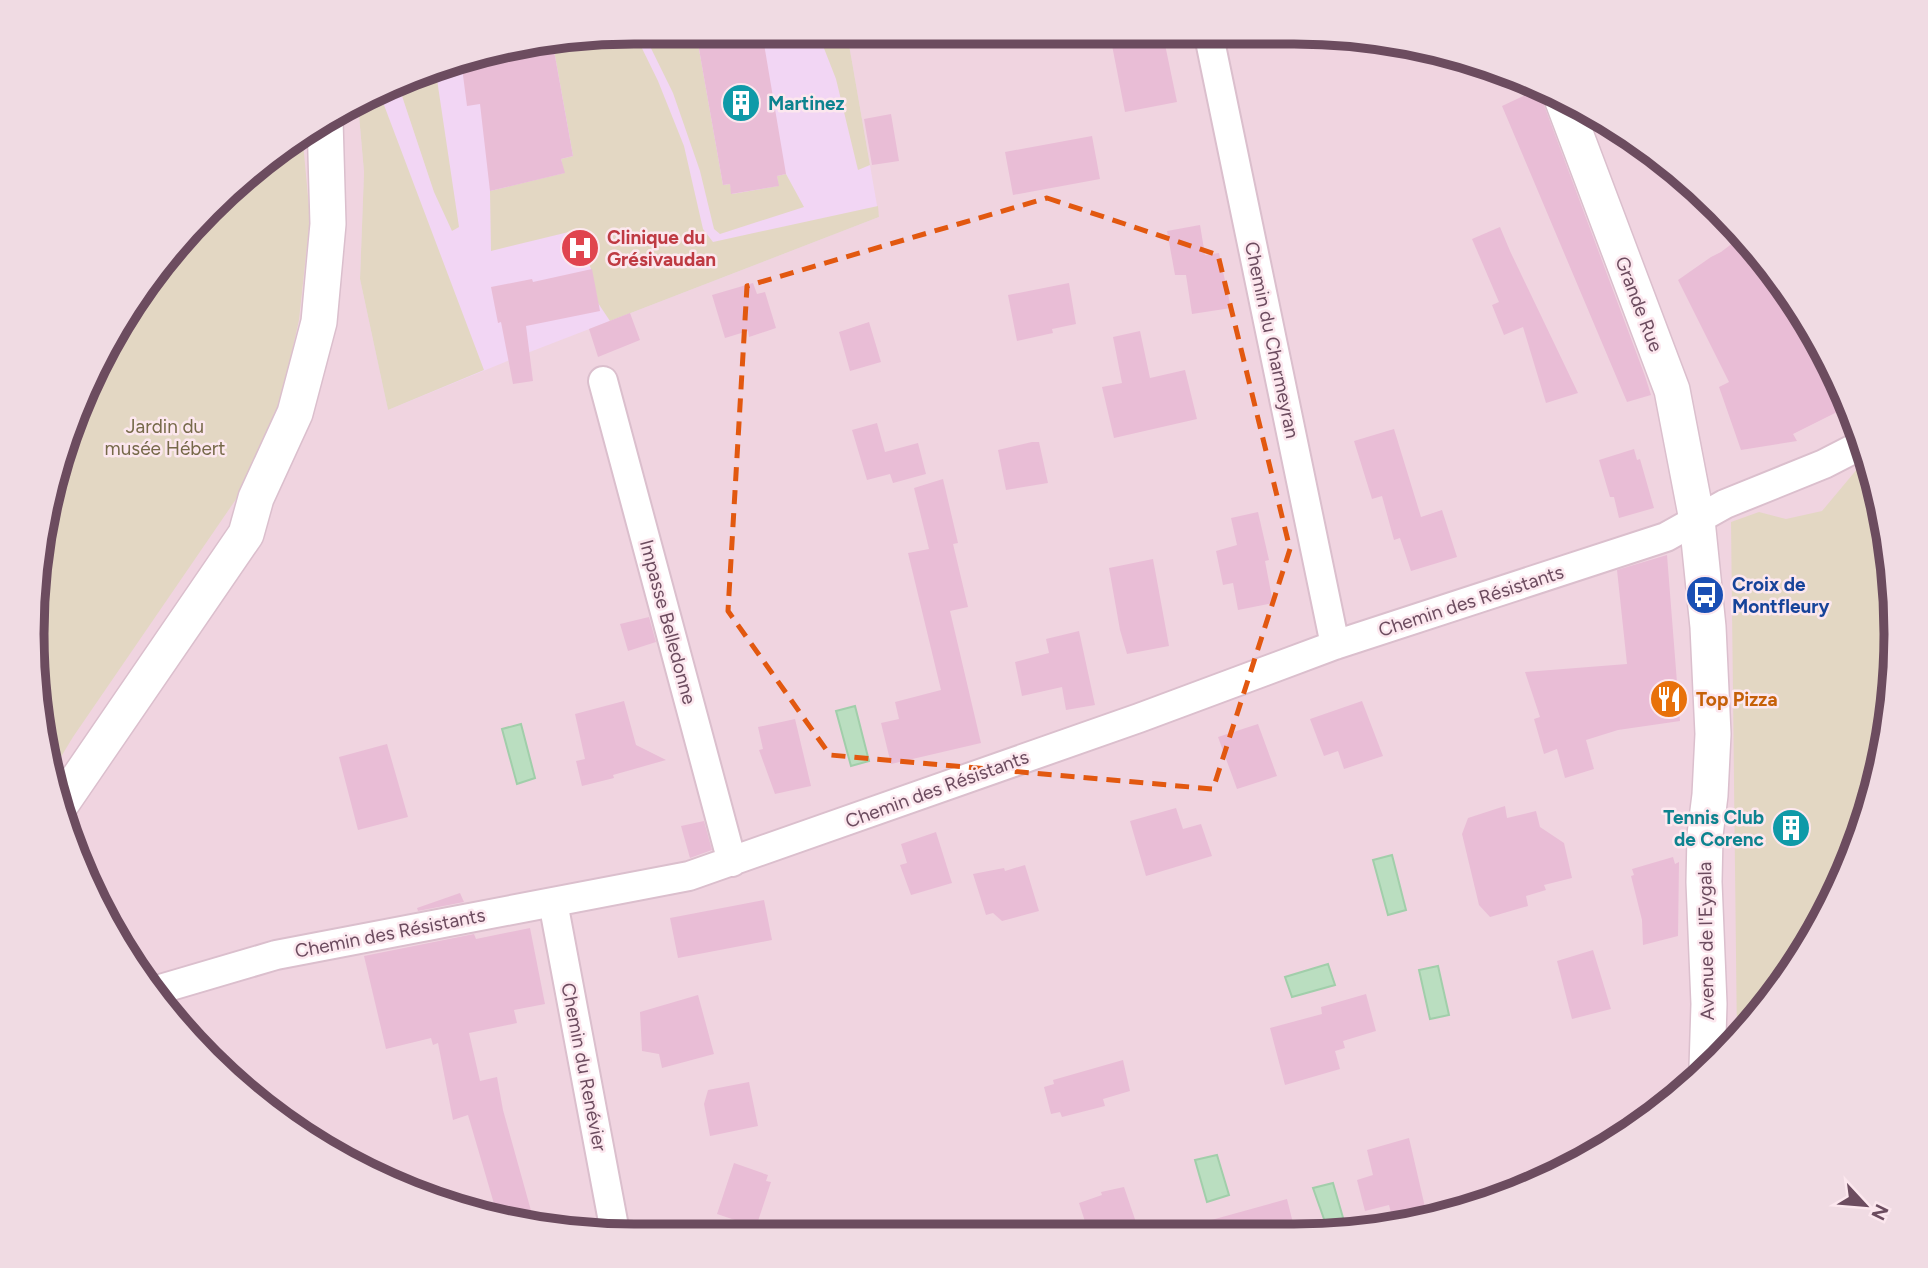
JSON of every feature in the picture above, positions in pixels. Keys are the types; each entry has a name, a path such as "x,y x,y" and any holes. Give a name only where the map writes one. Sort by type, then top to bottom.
{"street":[{"name":"Chemin du Charmeyran","path":"1211,44 1335,645"},
{"name":"Grande Rue","path":"1567,111 1672,390 1697,520"},
{"path":"67,796 246,534 257,498 295,413 319,322 328,224 325,131"},
{"name":"Impasse Belledonne","path":"603,381 732,862"},
{"name":"Chemin des Résistants","path":"163,988 276,955 689,876 1139,718 1335,645 1666,537 1725,504 1824,464 1854,448"},
{"path":"61,774 233,522 257,498"},
{"name":"Avenue de l'Eygala","path":"1697,520 1703,567 1713,734 1704,858 1709,1004 1707,1054"},
{"name":"Chemin du Renévier","path":"553,902 613,1223"}],"highlighted area":[{"path":"1047,198 1218,255 1290,549 1213,789 830,755 728,611 747,286"}],"shaded area":[{"name":"Clinique du Grésivaudan","path":"849,44 879,217 522,355 388,410 360,279 364,172 359,113 408,89 481,64 519,55 595,45"},
{"path":"1294,44 1371,49 1447,64 1520,89 1589,123 1622,143 1683,190 1738,245 1762,275 1785,306 1823,373 1853,444 1864,481 1873,519 1883,595 1883,673 1879,711 1873,749 1853,824 1823,895 1805,929 1785,962 1738,1023 1683,1078 1653,1102 1622,1125 1555,1163 1484,1193 1447,1204 1409,1213 1333,1223 634,1224 557,1219 481,1204 408,1179 339,1145 306,1125 245,1078 190,1023 143,962 105,895 89,860 64,787 55,749 45,673 45,595 55,519 75,444 105,373 143,306 190,245 245,190 275,166 339,123 408,89 444,75 519,55 595,45"},
{"path":"855,706 869,761 851,766 836,711"},
{"path":"521,724 535,778 517,784 502,729"},
{"path":"1392,855 1406,910 1388,915 1373,860"},
{"path":"1328,964 1335,985 1292,997 1285,977"},
{"path":"1438,966 1449,1015 1430,1019 1419,970"},
{"path":"1217,1155 1229,1195 1207,1202 1195,1160"},
{"path":"1333,1183 1344,1222 1326,1223 1313,1188"}],"green space":[{"path":"640,44 684,146 703,229 713,242 878,206 879,217 610,321 598,303 591,269 577,230 491,251 490,191 564,173 561,159 573,156 554,50"},
{"path":"649,44 698,44 723,185 730,184 732,194 778,186 777,176 786,174 804,207 720,234 714,229 700,171 673,93"},
{"path":"822,44 849,44 870,165 858,170 836,79"},
{"path":"437,78 459,227 452,231 434,192 401,92"},
{"path":"377,103 384,105 484,370 388,410 360,279 364,172 359,113"},
{"name":"Jardin du musée Hébert","path":"303,145 310,218 299,320 279,410 243,489 58,762 45,673 45,595 55,519 75,444 89,408 123,339 143,306 190,245 245,190"},
{"path":"1860,467 1873,519 1883,595 1883,673 1873,749 1853,824 1823,895 1785,962 1737,1024 1731,522 1759,512 1786,519 1822,511"}],"building":[{"name":"Martinez","path":"698,44 764,44 786,174 777,176 779,186 731,194 730,184 723,185"},
{"path":"1112,44 1165,44 1177,102 1125,112"},
{"path":"554,50 573,156 561,159 565,173 490,191 480,104 467,106 462,70"},
{"path":"1529,93 1542,99 1651,395 1627,402 1502,106"},
{"path":"891,114 899,161 872,165 864,119"},
{"path":"1092,136 1100,179 1013,195 1005,152"},
{"path":"1200,225 1205,255 1219,253 1231,308 1192,314 1186,275 1175,275 1167,231"},
{"path":"1500,227 1578,393 1546,403 1523,327 1504,335 1492,305 1499,302 1472,239"},
{"path":"1735,242 1762,275 1805,339 1839,408 1840,411 1793,434 1797,441 1741,450 1719,387 1729,382 1678,280"},
{"path":"592,269 600,311 526,326 533,381 513,384 491,287 532,279 533,282"},
{"path":"753,283 757,294 765,292 776,328 749,337 748,331 725,338 712,295"},
{"path":"1069,283 1076,324 1052,329 1053,333 1017,341 1008,295"},
{"path":"630,313 640,340 598,357 589,329"},
{"path":"869,322 881,362 850,371 839,332"},
{"path":"1140,331 1150,378 1185,370 1197,419 1114,438 1102,387 1122,383 1113,337"},
{"path":"877,423 885,452 918,443 926,474 893,483 890,474 867,480 852,430"},
{"path":"1394,429 1421,517 1442,510 1457,557 1411,571 1400,538 1394,540 1382,496 1372,499 1354,441"},
{"path":"1039,442 1048,483 1006,490 998,450"},
{"path":"1634,449 1637,460 1640,459 1654,508 1619,518 1614,497 1610,497 1599,460"},
{"path":"943,479 958,543 953,544 968,607 950,611 981,743 891,764 881,723 899,719 895,702 941,690 908,553 929,549 914,488"},
{"path":"1258,512 1269,560 1265,561 1273,603 1238,610 1233,583 1223,585 1216,551 1237,545 1231,518"},
{"path":"1667,555 1680,721 1618,730 1586,740 1594,769 1565,778 1557,749 1544,754 1534,719 1540,717 1525,672 1627,664 1617,570"},
{"path":"1153,559 1169,646 1127,654 1109,568"},
{"path":"649,617 656,642 628,651 620,624"},
{"path":"1079,631 1095,705 1066,710 1062,687 1022,696 1015,662 1049,653 1046,639"},
{"path":"624,701 636,745 666,760 582,786 576,761 585,759 575,714"},
{"path":"1362,701 1383,756 1344,769 1338,751 1324,756 1310,719"},
{"path":"795,719 811,786 775,794 759,750 763,749 758,727"},
{"path":"1258,724 1277,776 1237,789 1218,737"},
{"path":"387,744 408,817 358,830 339,757"},
{"path":"1505,806 1507,818 1536,811 1540,827 1564,843 1572,878 1544,885 1546,890 1526,896 1528,906 1490,917 1479,905 1462,834 1468,818"},
{"path":"1176,808 1183,829 1201,824 1212,856 1146,876 1130,821"},
{"path":"704,821 712,850 690,858 681,826"},
{"path":"936,832 952,883 911,895 900,865 907,863 901,844"},
{"path":"1673,857 1675,864 1679,862 1678,936 1643,945 1642,920 1631,876 1634,875 1632,869"},
{"path":"1025,865 1039,911 1002,921 993,913 986,915 973,874 1004,868 1005,871"},
{"path":"460,893 464,902 418,911 417,908"},
{"path":"764,900 772,940 678,958 670,918"},
{"path":"530,928 545,1004 514,1010 517,1023 469,1033 480,1081 497,1077 503,1110 532,1215 495,1207 468,1115 453,1120 438,1043 433,1045 431,1038 386,1049 364,956 474,934 476,939"},
{"path":"1593,950 1611,1009 1572,1019 1557,961"},
{"path":"1366,994 1376,1031 1343,1041 1345,1048 1335,1051 1340,1069 1285,1085 1270,1028 1322,1014 1321,1007"},
{"path":"698,995 714,1054 662,1068 659,1054 642,1051 640,1012"},
{"path":"1123,1060 1130,1091 1103,1099 1105,1106 1062,1117 1060,1112 1051,1114 1044,1087 1054,1084 1053,1080"},
{"path":"749,1082 758,1126 710,1136 704,1104 708,1090"},
{"path":"1409,1138 1425,1209 1392,1216 1389,1205 1365,1211 1357,1180 1373,1175 1367,1150"},
{"path":"734,1163 768,1175 766,1181 771,1182 757,1224 747,1224 717,1214"},
{"path":"1124,1187 1137,1224 1086,1224 1079,1203 1102,1195 1101,1192"},
{"path":"1287,1199 1293,1224 1197,1224"}],"place":[{"name":"Martinez","path":"741,103"},
{"name":"Clinique du Grésivaudan","path":"580,248"},
{"name":"Croix de Montfleury","path":"1705,595"},
{"name":"Top Pizza","path":"1669,699"},
{"name":"Tennis Club de Corenc","path":"1791,828"}]}
